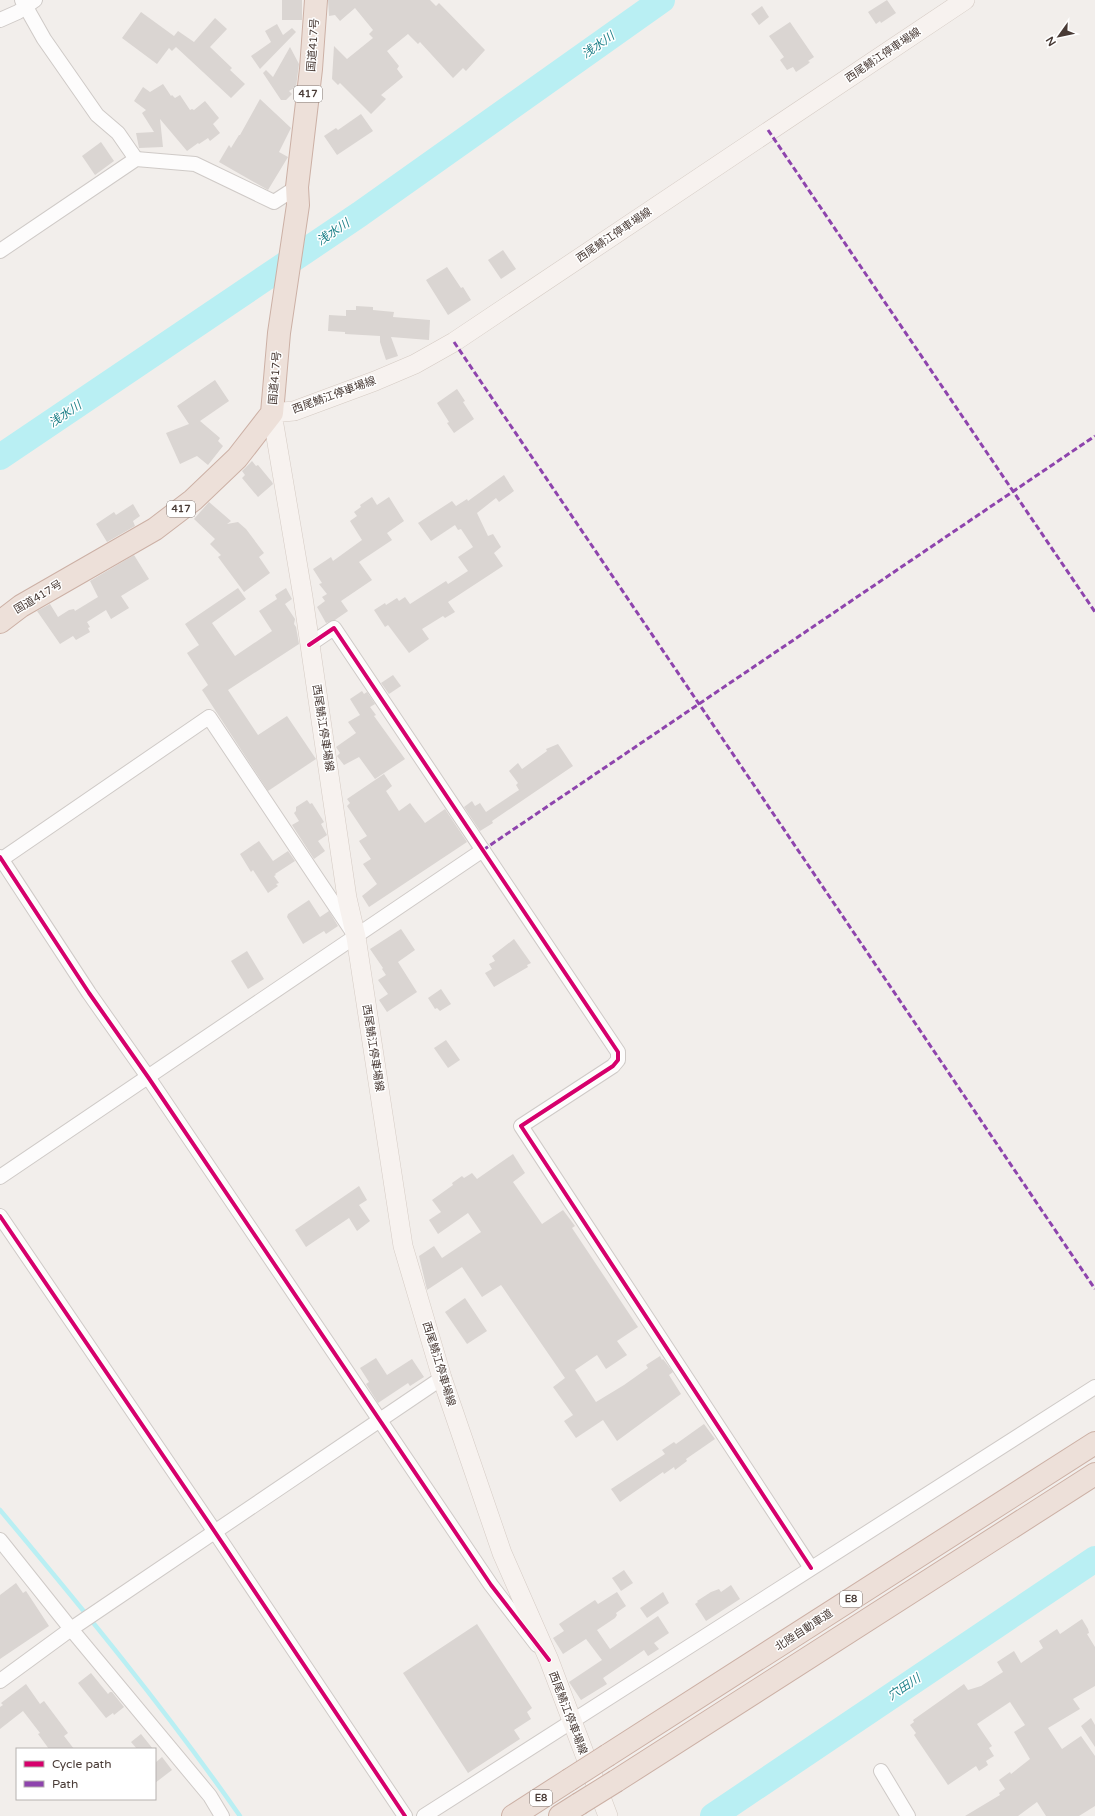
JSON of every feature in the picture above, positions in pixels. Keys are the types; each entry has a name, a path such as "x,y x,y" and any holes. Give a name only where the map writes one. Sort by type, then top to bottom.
{"highway":[{"name":"国道417号","path":"0,622 21,606 155,529 187,505 236,458 272,413 279,333 298,196 312,69 316,0"},
{"name":"北陸自動車道","path":"513,1816 1095,1443"},
{"name":"E8","path":"560,1816 1095,1474"}],"main road":[{"name":"西尾鯖江停車場線","path":"608,1816 549,1660 502,1553 442,1378 403,1246 356,937 347,898 329,764 309,645 303,597 272,413 294,411 375,381 415,364 454,342 965,0"}],"street":[{"path":"0,20 28,2 44,39 98,115 118,133 136,159"},
{"path":"0,251 136,159 196,164 274,202 298,196"},
{"path":"309,645 334,628 618,1052 618,1060 612,1066 521,1126 812,1568"},
{"path":"356,937 209,717 1,858 89,993 148,1077 491,1584 549,1660"},
{"path":"0,1177 483,850"},
{"path":"0,1216 215,1532 405,1816"},
{"path":"0,1681 71,1629 442,1378"},
{"path":"424,1816 1095,1387"},
{"path":"0,1540 71,1629 210,1796 222,1816"},
{"path":"881,1771 908,1816"}],"building":[{"path":"282,0 302,0 302,20 282,20"},
{"path":"328,0 430,0 436,6 439,3 485,50 466,71 463,68 453,78 420,42 418,44 408,34 387,51 399,66 397,69 403,77 381,95 386,99 371,114 340,83 338,85 332,79 334,46 347,59 373,38 369,34 373,30 355,8 340,21 335,15 329,16"},
{"path":"887,0 896,13 881,23 880,21 876,24 868,12"},
{"path":"762,6 769,17 759,25 751,14"},
{"path":"141,12 174,36 178,31 194,42 215,18 227,29 210,47 232,68 230,70 245,84 231,98 176,47 172,51 169,48 157,64 122,38"},
{"path":"790,22 814,57 808,61 810,62 808,64 796,72 793,67 787,70 780,60 784,57 769,36"},
{"path":"277,24 283,35 292,28 296,32 260,69 251,56 271,42 265,31"},
{"path":"290,47 299,64 296,87 289,91 292,94 286,100 281,100 263,73 266,70 273,77"},
{"path":"163,84 171,96 172,95 175,98 180,95 190,110 194,110 205,101 219,118 213,124 220,133 210,141 208,138 187,151 160,119 163,147 139,148 136,133 154,132 142,113 146,110 134,101 143,87 150,92"},
{"path":"260,99 291,128 279,152 288,157 268,190 219,162 229,145 231,148 240,135"},
{"path":"361,114 373,131 337,155 324,136 336,128 338,130"},
{"path":"101,142 114,161 95,175 82,156"},
{"path":"503,250 516,269 501,279 488,260"},
{"path":"447,267 471,300 448,315 426,280"},
{"path":"356,306 373,307 373,310 394,312 393,317 430,320 429,340 391,337 398,356 386,360 380,342 380,336 345,334 345,332 328,331 329,315 346,316 346,310 356,310"},
{"path":"215,380 229,401 200,421 220,438 218,441 223,446 208,465 197,456 180,464 166,433 189,424 177,406"},
{"path":"457,389 474,419 454,433 437,403"},
{"path":"252,461 256,466 258,465 273,484 258,497 242,478 245,475 242,471"},
{"path":"504,475 514,491 499,502 496,498 477,513 488,536 493,534 501,547 494,553 503,566 448,602 455,612 445,618 443,616 422,629 429,639 409,653 388,625 385,627 374,610 397,598 399,601 405,597 410,604 446,581 448,584 468,571 458,557 473,547 461,529 458,530 455,525 431,541 418,523 452,501 456,506 467,499 468,501"},
{"path":"372,497 377,505 389,497 404,521 387,533 392,540 359,562 372,580 341,601 348,611 335,620 326,623 317,607 325,601 322,597 327,594 319,584 322,583 313,569 331,557 333,561 362,540 350,521 357,516 354,512 361,507 360,505"},
{"path":"209,502 231,521 227,524 238,522 246,529 264,553 259,557 270,573 244,592 218,557 221,555 210,544 215,539 194,519"},
{"path":"133,504 140,516 133,521 135,526 107,542 96,524 114,512 116,515"},
{"path":"134,555 149,579 121,596 129,608 111,619 106,610 87,622 90,627 88,628 90,632 76,640 73,636 60,644 37,611 50,604 58,617 69,610 74,609 75,611 98,597 90,581"},
{"path":"238,588 246,599 212,623 235,656 272,631 259,611 277,599 275,595 286,588 292,599 285,604 295,619 294,624 296,627 299,644 228,690 258,735 287,716 316,759 268,791 202,690 208,685 187,653 199,645 185,624"},
{"path":"393,675 401,686 389,694 381,683"},
{"path":"362,691 364,694 367,692 375,704 370,707 376,715 374,716 405,759 375,779 359,757 344,765 337,756 340,753 336,747 356,733 348,722 360,715 350,699"},
{"path":"558,744 573,766 492,821 493,823 480,831 464,807 472,801 475,806 480,803 486,812 519,790 516,785 518,783 509,771 518,763 522,769 547,751 546,749"},
{"path":"384,774 392,786 386,791 399,811 410,803 425,823 445,809 467,842 369,907 362,896 377,884 363,864 371,859 359,841 367,836 347,806 350,803 347,799"},
{"path":"307,800 310,804 312,803 324,822 321,824 327,835 318,841 325,851 314,859 292,825 299,821 294,813 296,811 296,807"},
{"path":"259,841 273,861 288,851 295,861 275,874 276,875 274,876 279,883 276,884 278,886 268,893 253,870 251,872 240,854"},
{"path":"309,900 320,917 329,911 338,926 326,934 324,931 303,944 287,917 288,914"},
{"path":"401,929 415,950 398,962 417,992 387,1012 379,1000 388,994 378,980 386,975 370,949"},
{"path":"514,939 531,963 527,965 528,967 494,987 485,973 492,969 489,964 495,961 492,956"},
{"path":"247,951 264,979 248,989 231,961"},
{"path":"441,989 451,1004 440,1011 437,1008 435,1009 428,998"},
{"path":"446,1040 460,1060 448,1068 434,1048"},
{"path":"513,1154 525,1173 513,1182 542,1224 563,1210 575,1226 572,1228 638,1327 617,1341 627,1355 606,1369 597,1355 575,1370 596,1402 648,1368 646,1365 660,1356 673,1372 669,1375 681,1394 617,1441 603,1420 576,1438 564,1421 573,1415 553,1387 565,1378 501,1285 482,1297 462,1267 427,1290 419,1256 434,1246 442,1258 481,1232 468,1213 438,1234 429,1220 441,1212 432,1200 453,1185 452,1183 462,1176 464,1178 472,1173 477,1179"},
{"path":"359,1186 367,1200 359,1205 370,1221 357,1231 349,1218 306,1247 295,1230"},
{"path":"465,1298 487,1331 467,1344 445,1312"},
{"path":"376,1358 387,1375 412,1359 424,1377 410,1386 408,1383 378,1403 366,1384 369,1382 360,1368"},
{"path":"704,1424 715,1439 686,1459 687,1461 675,1470 674,1467 664,1474 663,1472 620,1502 611,1489 665,1454 662,1450 674,1442 676,1444"},
{"path":"624,1570 633,1583 621,1591 612,1578"},
{"path":"16,1583 23,1593 26,1591 49,1626 0,1659 0,1595"},
{"path":"731,1585 740,1599 706,1621 695,1604 698,1602 697,1601 711,1592 719,1589 721,1592"},
{"path":"617,1592 626,1606 616,1613 617,1615 615,1618 597,1630 610,1649 658,1616 669,1633 654,1643 659,1649 648,1656 644,1650 603,1678 607,1684 581,1700 569,1682 602,1660 586,1639 563,1654 553,1638 564,1631 559,1624 595,1600 598,1604"},
{"path":"663,1592 669,1603 647,1618 640,1608"},
{"path":"1082,1619 1088,1629 1089,1633 1087,1634 1095,1647 1095,1686 1073,1699 1080,1709 1048,1728 1062,1749 1081,1736 1095,1756 1095,1806 1079,1816 1046,1816 1037,1802 1018,1816 965,1816 1000,1795 999,1793 1005,1789 999,1780 1010,1772 1011,1774 1030,1759 1014,1732 1025,1725 1010,1702 977,1724 992,1746 989,1748 994,1756 986,1761 988,1765 979,1771 976,1766 948,1785 914,1735 916,1733 910,1725 914,1722 913,1720 964,1684 968,1690 981,1686 1003,1672 997,1662 1014,1651 1021,1663 1043,1648 1039,1641 1057,1629 1060,1634"},
{"path":"477,1624 532,1708 527,1712 531,1719 514,1730 520,1739 468,1773 403,1673"},
{"path":"91,1673 108,1694 112,1692 124,1707 114,1715 113,1713 106,1718 78,1683"},
{"path":"26,1684 40,1704 44,1701 68,1733 64,1736 73,1748 48,1748 38,1734 40,1733 23,1711 0,1729 0,1707 3,1705 1,1703"},
{"path":"1091,1718 1095,1725 1095,1747 1081,1726"},
{"path":"141,1734 152,1748 136,1748 131,1742"},
{"path":"162,1757 172,1770 156,1782 156,1762"}],"waterway":[{"name":"浅水川","path":"0,457 360,214 662,0"},
{"path":"0,1510 123,1660 183,1737 240,1816"},
{"name":"穴田川","path":"713,1816 1095,1559"}],"marked path":[{"path":"768,130 1095,612"},
{"path":"454,342 1095,1289"},
{"path":"483,850 1095,436"}],"cycle path":[{"path":"309,645 334,628 618,1052 618,1060 613,1066 521,1126 811,1568"},
{"path":"0,857 89,993 148,1077 491,1585 549,1660"},
{"path":"0,1216 215,1532 405,1816"}]}
